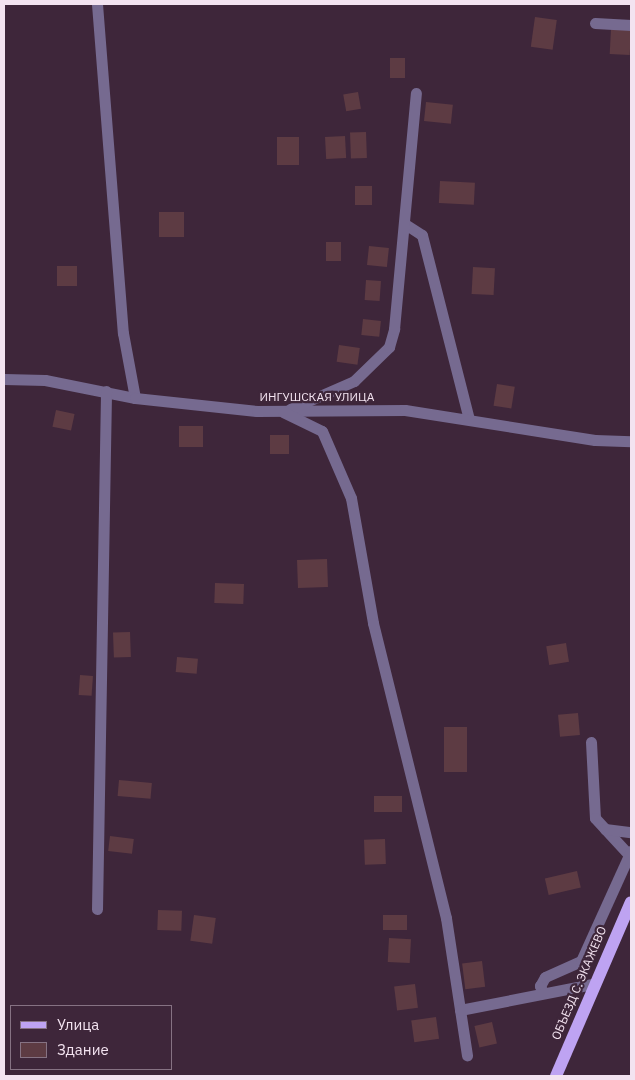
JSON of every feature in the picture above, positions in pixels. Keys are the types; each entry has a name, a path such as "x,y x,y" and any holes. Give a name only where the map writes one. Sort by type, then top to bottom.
{"main road":[{"name":"ОБЪЕЗД С. ЭКАЖЕВО","path":"556,1076 592,984 631,902"}],"street":[{"path":"97,4 122,324 135,398"},
{"path":"595,23 631,25"},
{"path":"284,412 354,381 380,359 394,329 416,92"},
{"path":"405,224 422,235 469,419"},
{"name":"ИНГУШСКАЯ УЛИЦА","path":"4,379 106,390 135,398 284,412 405,410 595,440 631,441"},
{"path":"97,909 106,390"},
{"path":"284,412 322,431 351,498 372,623 446,918 467,1055"},
{"path":"543,994 540,986 545,977 581,961 630,853 595,818 591,742"},
{"path":"604,829 631,832"},
{"path":"460,1010 592,984"}],"building":[{"path":"535,17 557,20 553,50 531,47"},
{"path":"611,29 631,30 630,55 610,54"},
{"path":"390,58 405,58 405,78 390,78"},
{"path":"358,92 361,109 346,111 343,95"},
{"path":"426,102 453,105 451,124 424,121"},
{"path":"366,132 367,158 351,159 350,133"},
{"path":"345,136 346,158 326,159 325,137"},
{"path":"277,137 299,137 299,165 277,165"},
{"path":"440,181 475,183 474,205 439,203"},
{"path":"355,186 372,186 372,205 355,205"},
{"path":"159,212 184,212 184,237 159,237"},
{"path":"326,242 341,242 341,261 326,261"},
{"path":"369,246 389,248 387,267 367,265"},
{"path":"57,266 77,266 77,286 57,286"},
{"path":"473,267 495,268 494,295 472,294"},
{"path":"366,280 381,281 380,301 365,300"},
{"path":"363,319 381,321 379,337 361,335"},
{"path":"339,345 360,348 357,365 337,362"},
{"path":"497,384 515,387 511,409 494,406"},
{"path":"56,410 75,414 71,431 52,427"},
{"path":"179,426 203,426 203,447 179,447"},
{"path":"270,435 289,435 289,454 270,454"},
{"path":"327,559 328,587 298,588 297,560"},
{"path":"215,583 244,584 243,604 214,603"},
{"path":"130,632 131,657 114,658 113,633"},
{"path":"566,643 569,662 549,665 546,646"},
{"path":"177,657 198,659 197,674 176,672"},
{"path":"80,675 93,676 92,696 79,695"},
{"path":"578,713 580,735 560,737 558,715"},
{"path":"444,727 467,727 467,772 444,772"},
{"path":"119,780 152,783 150,799 118,796"},
{"path":"374,796 402,796 402,812 374,812"},
{"path":"110,836 134,839 132,854 108,851"},
{"path":"385,839 386,864 365,865 364,840"},
{"path":"577,871 581,888 549,895 545,878"},
{"path":"158,910 182,911 181,931 157,930"},
{"path":"194,915 216,918 212,944 190,941"},
{"path":"383,915 407,915 407,930 383,930"},
{"path":"389,938 411,939 410,963 388,962"},
{"path":"482,961 485,987 465,989 462,963"},
{"path":"415,984 418,1008 397,1010 394,987"},
{"path":"436,1017 439,1039 414,1042 411,1020"},
{"path":"492,1022 497,1043 479,1047 474,1026"}]}
